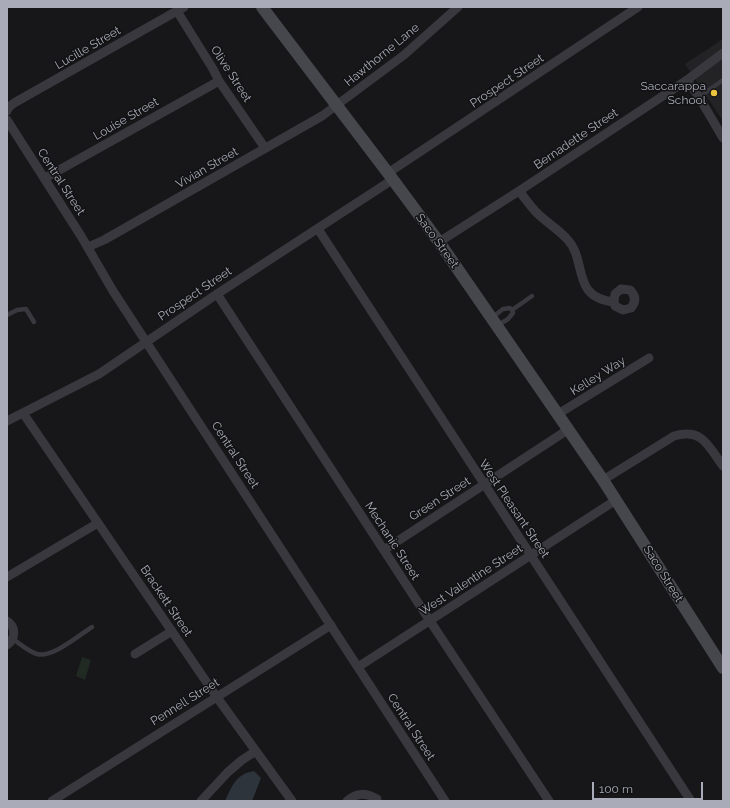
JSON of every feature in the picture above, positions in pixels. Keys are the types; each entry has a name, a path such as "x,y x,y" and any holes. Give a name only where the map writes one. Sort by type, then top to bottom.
{"main road":[{"name":"Saco Street","path":"262,7 390,176 569,429 723,668"}],"street":[{"name":"Hawthorne Lane","path":"337,106 404,55 458,7"},
{"name":"Prospect Street","path":"7,421 99,374 217,294 318,229 390,176 638,7"},
{"name":"Olive Street","path":"180,9 219,81 265,148"},
{"name":"Lucille Street","path":"7,111 14,103 180,9"},
{"name":"Bernadette Street","path":"438,242 520,191 687,80 723,53"},
{"path":"687,80 699,97 723,138"},
{"name":"Louise Street","path":"45,178 219,81"},
{"name":"Vivian Street","path":"88,247 104,240 337,106"},
{"name":"Central Street","path":"7,120 88,247 113,291 147,341 445,801"},
{"path":"520,191 536,212 567,239 574,250 582,280 587,289 595,297 604,301 614,302"},
{"name":"West Pleasant Street","path":"318,229 483,485 531,556 690,801"},
{"name":"Mechanic Street","path":"217,294 549,801"},
{"name":"Kelley Way","path":"558,414 649,358"},
{"name":"Brackett Street","path":"22,413 216,696 292,801"},
{"name":"Green Street","path":"384,550 569,429"},
{"path":"603,480 674,436 682,434 694,434 702,438 723,466"},
{"name":"West Valentine Street","path":"358,667 616,500"},
{"path":"7,577 98,523"},
{"path":"7,621 13,626 14,630 10,642"},
{"name":"Pennell Street","path":"52,801 330,625"},
{"path":"135,654 172,631"},
{"path":"201,801 228,772 256,751"},
{"path":"347,801 356,795 364,794 377,799"}],"lane":[{"path":"699,97 723,80"},
{"path":"494,322 508,319 513,313 512,310 532,296"},
{"path":"494,322 503,309 510,308 512,310"},
{"path":"7,316 17,310 26,309 34,322"},
{"path":"10,642 43,654 60,648 92,627"}],"shaded area":[{"name":"Saccarappa School","path":"723,39 723,121 685,64"},
{"path":"82,657 91,660 85,680 76,676"},
{"path":"254,771 261,778 252,801 225,801 235,782 243,775"}],"place":[{"name":"Saccarappa School","path":"714,93"}]}
